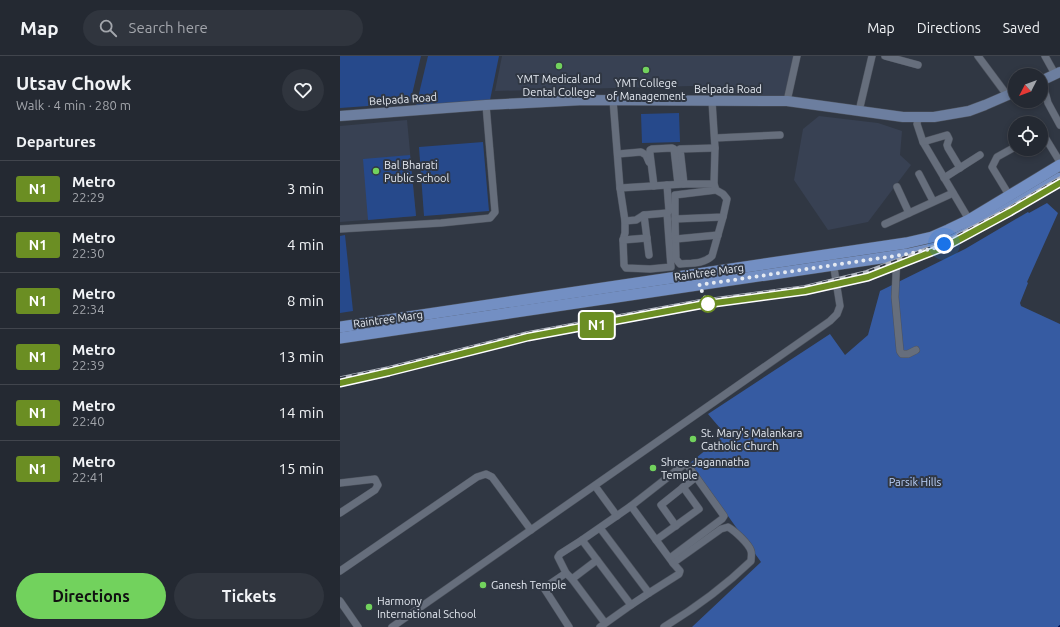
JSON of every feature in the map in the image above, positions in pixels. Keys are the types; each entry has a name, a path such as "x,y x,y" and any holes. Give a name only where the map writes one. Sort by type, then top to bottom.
{"main road":[{"name":"Raintree Marg","path":"340,338 833,260 932,237 971,225 1009,195 1060,163"},
{"name":"Raintree Marg","path":"340,327 833,260 897,255 935,248 971,225 1060,178"}],"street":[{"path":"787,101 797,56"},
{"path":"859,111 872,56"},
{"path":"885,56 918,65"},
{"path":"978,56 1008,91"},
{"path":"1045,56 1058,73 1048,78"},
{"name":"Belpada Road","path":"340,116 486,104 574,100 613,100 787,101 918,118 969,111 1008,95"},
{"path":"613,100 620,188 625,221 625,233 623,240 624,265 626,268 650,269 671,267 667,213 669,211 667,185"},
{"path":"712,101 715,143 715,187"},
{"path":"1048,103 1060,125"},
{"path":"340,229 441,223 490,218 494,215 495,212 486,104"},
{"path":"918,118 917,124 923,142 971,225"},
{"path":"620,188 679,184 715,187 727,199 712,256 706,261 680,264 676,259 674,197 679,184 680,149 780,135"},
{"path":"923,142 947,135 949,139 947,145 948,148 960,168"},
{"path":"706,145 715,143"},
{"path":"1048,143 1060,163"},
{"path":"653,186 650,154 652,149 674,149 679,184"},
{"path":"1008,151 998,157 992,167 1009,195"},
{"path":"618,154 641,152 646,155 648,158 653,186"},
{"path":"944,178 980,155"},
{"path":"919,174 933,201"},
{"path":"676,195 715,187"},
{"path":"897,187 909,213"},
{"path":"885,224 953,193"},
{"path":"625,221 636,220 644,215 667,213"},
{"path":"644,215 649,255"},
{"path":"675,219 723,217"},
{"path":"676,239 718,235"},
{"path":"623,240 647,238"},
{"path":"897,255 895,297 900,351 902,354 908,354 916,350"},
{"path":"392,627 834,318 840,306 833,260"},
{"path":"631,506 656,540 672,561 680,571 679,574 602,625 572,579 566,573 558,557 631,506 686,463 724,516 672,561"},
{"path":"340,571 477,477 486,474 492,478 531,530"},
{"path":"676,526 660,505 696,477"},
{"path":"340,484 375,479 378,486 375,490 340,513"},
{"path":"595,486 617,516"},
{"path":"656,540 699,509 683,487"},
{"path":"664,627 695,608 732,579 751,561 752,552 746,543 728,527 672,561"},
{"path":"600,528 649,594"},
{"path":"582,540 631,605"},
{"path":"572,579 597,560"},
{"path":"566,573 544,588 569,627"},
{"path":"340,601 358,627"}],"shaded area":[{"path":"340,56 421,56 410,103 340,108"},
{"path":"428,56 499,56 490,100 416,106"},
{"path":"502,56 798,56 790,104 692,86 495,91"},
{"path":"679,113 680,142 642,143 641,114"},
{"path":"819,116 878,123 902,131 900,155 911,165 868,222 828,230 794,180 803,129"},
{"name":"Bal Bharati Public School","path":"407,120 416,216 340,222 340,126"},
{"path":"483,142 489,211 424,216 419,147"},
{"path":"410,155 416,216 368,220 363,159"},
{"path":"345,235 353,311 340,313 340,236"}],"green space":[{"name":"Parsik Hills","path":"1047,203 1058,213 1027,282 1028,283 1020,303 1021,306 1060,324 1060,627 692,627 761,562 690,463 725,434 708,414 830,334 845,355 868,335 880,291 965,249 1028,212 1029,213"}],"railway":[{"path":"340,378 388,368 527,333 699,301 804,287 866,272 945,242 1009,208 1060,178"}],"metro line":[{"name":"N1","path":"340,383 528,337 626,320 700,305 805,291 868,277 947,246 1060,183"}],"place":[{"name":"YMT Medical and Dental College","path":"559,66"},
{"name":"YMT College of Management","path":"646,70"},
{"name":"Bal Bharati Public School","path":"376,171"},
{"name":"St. Mary's Malankara Catholic Church","path":"693,439"},
{"name":"Shree Jagannatha Temple","path":"653,468"},
{"name":"Ganesh Temple","path":"483,585"},
{"name":"Harmony International School","path":"369,607"}],"route":[{"path":"708,304 699,285 908,254 935,248 944,244"}]}
